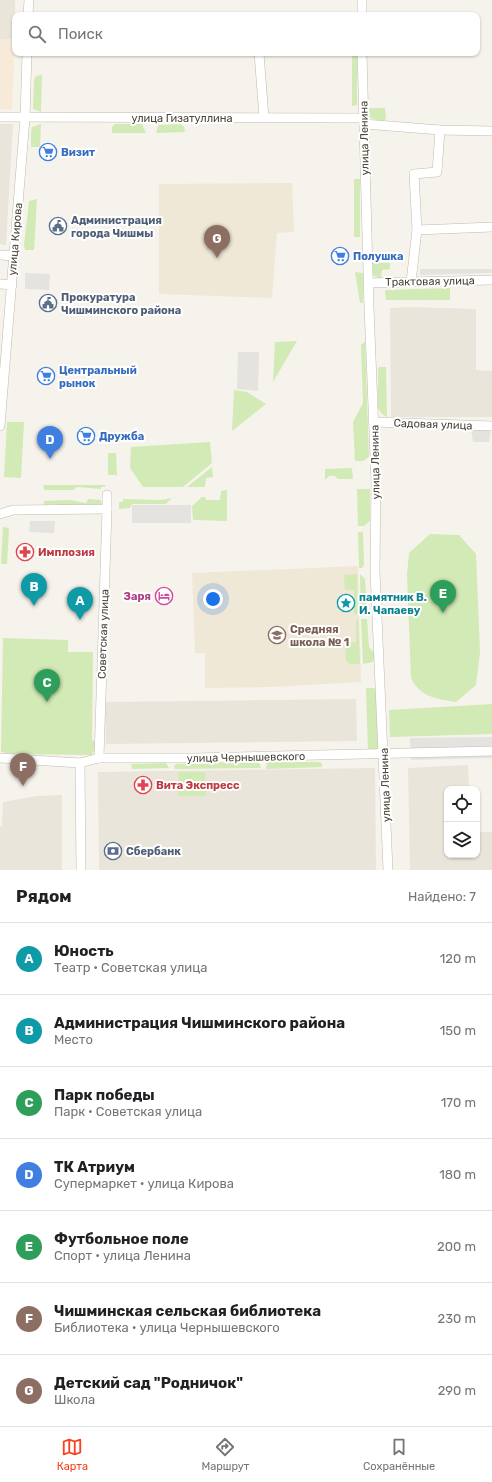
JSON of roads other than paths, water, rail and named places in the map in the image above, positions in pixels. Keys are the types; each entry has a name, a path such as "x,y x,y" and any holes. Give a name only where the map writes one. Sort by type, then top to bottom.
{"street":[{"path":"28,12 29,0"},
{"path":"362,0 362,12"},
{"name":"улица Кирова","path":"0,426 25,118 27,56"},
{"path":"259,56 264,118"},
{"name":"улица Ленина","path":"362,56 368,283 376,482 375,571 388,870"},
{"name":"улица Гизатуллина","path":"0,117 264,118 364,121 440,130 492,131"},
{"path":"411,282 417,230 414,174 437,172 440,130"},
{"path":"417,230 492,227"},
{"path":"0,255 14,256"},
{"name":"Трактовая улица","path":"368,283 492,280"},
{"path":"0,284 12,284"},
{"name":"Садовая улица","path":"374,422 492,426"},
{"name":"Советская улица","path":"99,758 107,495"},
{"path":"0,514 13,510 107,509"},
{"name":"улица Чернышевского","path":"0,758 80,763 99,758 492,751"},
{"path":"80,763 82,870"}],"place":[{"name":"Визит","path":"48,152"},
{"name":"Администрация города Чишмы","path":"58,226"},
{"name":"Полушка","path":"340,256"},
{"name":"Детский сад \"Родничок\"","path":"217,258"},
{"name":"Прокуратура Чишминского района","path":"48,303"},
{"name":"Центральный рынок","path":"46,376"},
{"name":"Дружба","path":"86,436"},
{"name":"ТК Атриум","path":"50,459"},
{"name":"Имплозия","path":"25,552"},
{"name":"Заря","path":"164,596"},
{"name":"памятник В. И. Чапаеву","path":"346,603"},
{"name":"Администрация Чишминского района","path":"34,606"},
{"name":"Футбольное поле","path":"443,613"},
{"name":"Юность","path":"80,620"},
{"name":"Средняя школа № 1","path":"277,635"},
{"name":"Парк победы","path":"47,702"},
{"name":"Вита Экспресс","path":"143,785"},
{"name":"Чишминская сельская библиотека","path":"23,786"},
{"name":"Сбербанк","path":"113,851"}]}
